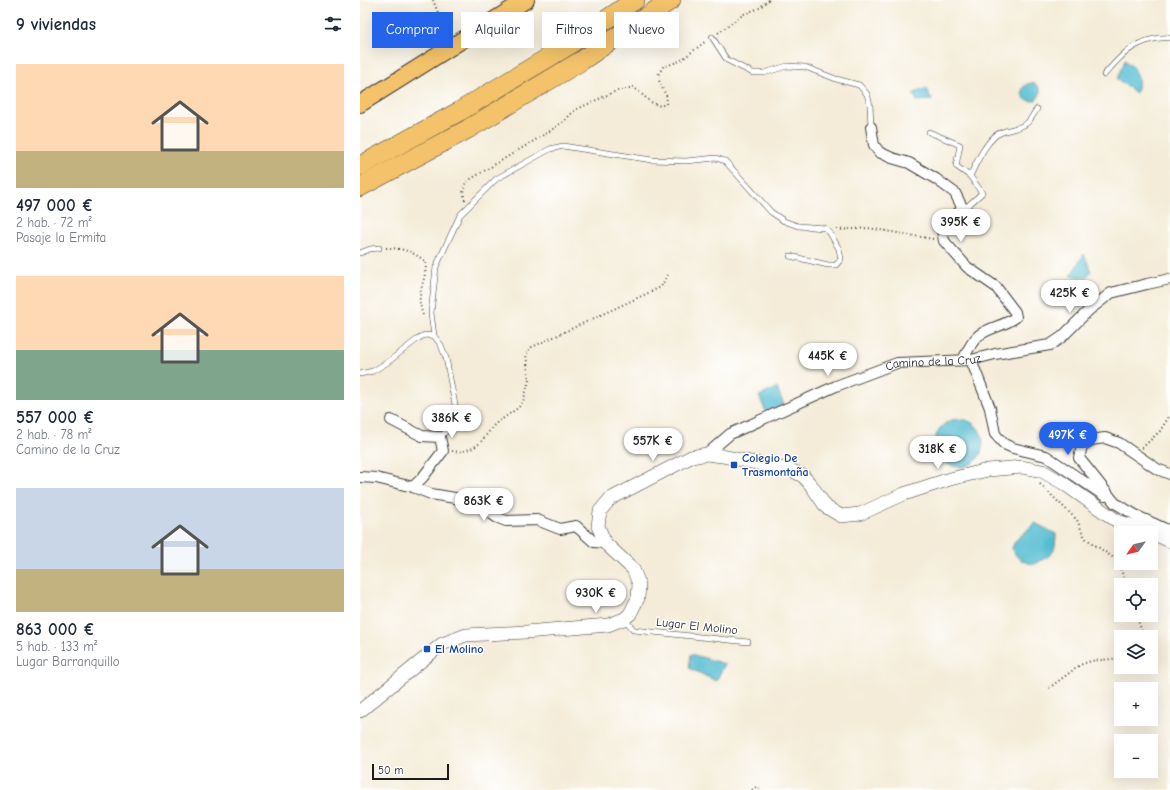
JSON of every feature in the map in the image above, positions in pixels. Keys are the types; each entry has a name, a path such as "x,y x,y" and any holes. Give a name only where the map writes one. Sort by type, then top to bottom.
{"highway":[{"path":"360,166 460,111 569,45 635,0"},
{"path":"360,187 468,129 581,61 671,0"}],"main road":[{"path":"360,104 526,0"}],"street":[{"path":"871,127 874,145 879,152 909,163 956,193 962,207 959,214 946,224 942,230 944,242 967,266 996,287 1015,312 1016,317 1009,322 987,330 977,336 969,346 967,360 990,408 995,434 1004,444 1013,448 1046,456 1115,503 1137,516 1170,531"},
{"name":"Camino de la Cruz","path":"605,543 598,526 600,511 610,499 691,457 707,454 730,434 836,386 897,363 967,360 1050,344 1062,338 1089,310 1112,293 1170,279"},
{"path":"391,420 422,436 440,437 443,451 423,477 412,487"},
{"path":"1115,503 1079,458 1082,446 1091,440 1105,438 1119,443 1157,469 1170,474"},
{"path":"707,454 791,470 803,476 812,485 826,507 840,516 860,514 904,494 950,479 988,470 1022,467 1042,471 1063,483 1117,521 1142,529 1170,541"},
{"path":"360,477 376,478 412,487 431,494 467,500 482,507 506,522 537,520 560,529 576,526 594,542 605,543 633,569 639,584 638,598 630,614 624,619 608,625 526,632 466,635 442,644 360,711"}],"lane":[{"path":"712,37 727,60 753,72 764,73 787,66 805,67 836,80 859,85 868,94 871,127"},
{"path":"1104,75 1132,46 1149,40 1165,37 1170,38"},
{"path":"970,176 981,153 995,136 1004,130 1019,127 1028,122 1037,109"},
{"path":"929,132 960,145 956,166 970,176 982,193 959,214"},
{"path":"440,437 450,428 456,410 446,358 441,344 434,336 431,313 436,267 460,215 496,179 550,149 563,146 652,160 686,161 716,158 721,159 725,161 771,212 784,221 798,226 825,228 830,233 839,249 841,259 836,265 828,265 790,256"},
{"path":"360,253 370,249 379,248"},
{"path":"360,374 373,371 388,362 418,338 424,336 434,336"},
{"name":"Lugar El Molino","path":"624,619 634,630 748,642"}],"path":[{"path":"433,0 440,18 456,44"},
{"path":"468,207 463,192 466,182 550,131 565,120 575,110 614,92 633,87 652,102 660,106 666,104 667,97 660,84 658,75 663,67 680,61 744,14 759,8 769,0"},
{"path":"830,233 839,229 868,228 944,242"},
{"path":"379,248 395,248 414,253 425,260 426,267 420,295 420,306 423,316"},
{"path":"443,451 460,452 473,448 480,443 495,424 524,402 529,380 526,354 530,348 661,287 668,274"},
{"path":"1135,454 1160,431 1170,415"},
{"path":"1037,482 1077,520 1085,538 1118,561 1124,578"},
{"path":"1049,688 1080,665 1091,661 1114,659"},
{"path":"752,790 756,787 762,790"}],"water":[{"path":"1125,60 1132,66 1137,76 1138,84 1136,93 1117,79"},
{"path":"1027,83 1035,83 1040,88 1038,99 1035,101 1027,101 1022,96 1022,88"},
{"path":"926,88 932,100 917,101 913,94"},
{"path":"1084,254 1091,271 1086,278 1071,275"},
{"path":"777,388 784,405 766,412 759,396"},
{"path":"954,419 964,419 976,426 983,438 983,448 976,460 964,467 954,467 946,463 939,456 935,448 935,438 939,430 946,423"},
{"path":"1035,523 1056,534 1055,546 1052,553 1035,564 1027,563 1018,558 1012,548 1015,541"},
{"path":"691,654 725,664 716,681 689,668"}],"place":[{"name":"Colegio De Trasmontaña","path":"734,465"},
{"name":"El Molino","path":"427,649"}]}
